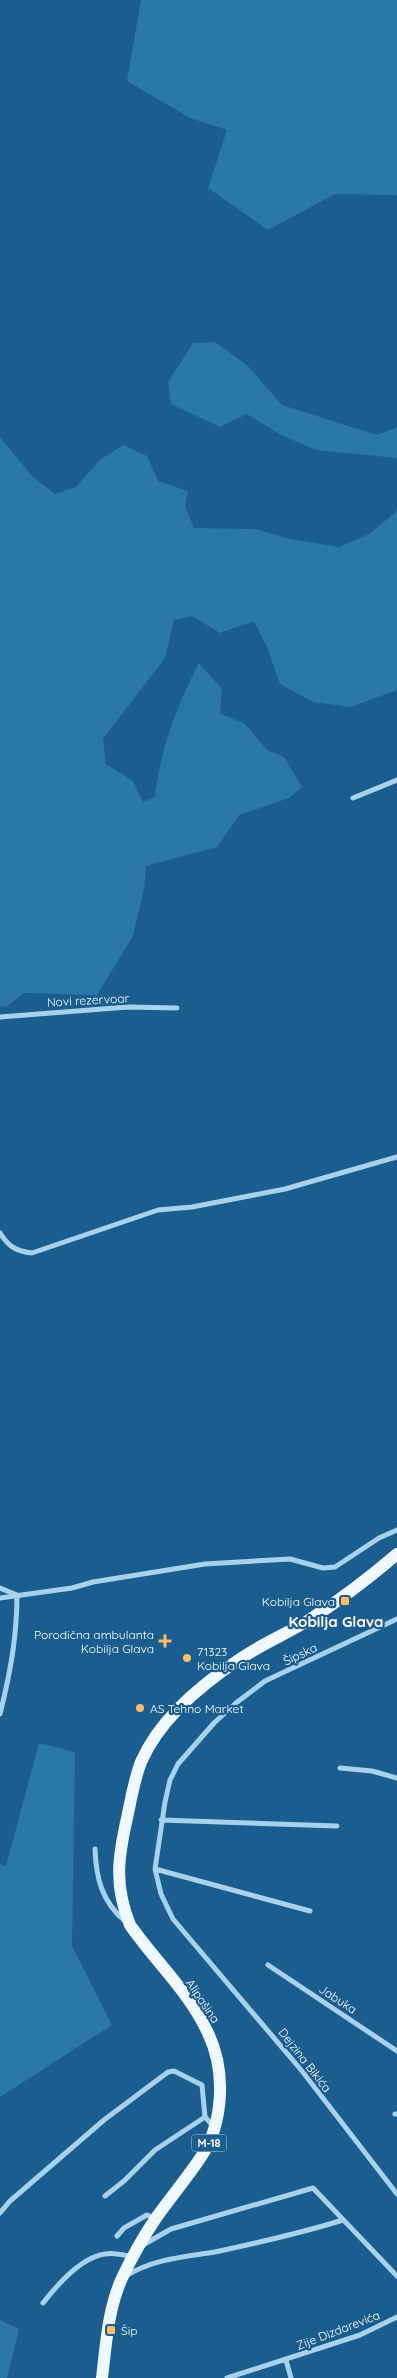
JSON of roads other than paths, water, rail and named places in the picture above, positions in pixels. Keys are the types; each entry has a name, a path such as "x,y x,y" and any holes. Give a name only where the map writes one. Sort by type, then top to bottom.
{"main road":[{"name":"Alipašina","path":"102,2378 109,2322 122,2279 156,2218 201,2157 215,2128 220,2086 217,2061 208,2033 192,2006 130,1925 118,1886 120,1849 141,1763 156,1735 176,1711 201,1689 242,1657 341,1600 397,1554"}],"street":[{"path":"353,798 397,780"},
{"name":"Novi rezervoar","path":"0,1017 128,1007 178,1008"},
{"path":"0,1233 9,1246 20,1252 32,1253 158,1210 192,1207 285,1189 397,1158"},
{"path":"0,1598 72,1588 93,1582 205,1564 290,1559 323,1568 335,1567 379,1538 397,1530"},
{"path":"0,1588 17,1595"},
{"path":"0,1714 14,1657 17,1595"},
{"name":"Šipska","path":"193,1942 173,1919 162,1894 155,1869 161,1820 170,1780 178,1764 214,1723 265,1681 397,1619"},
{"path":"340,1768 372,1771 397,1778"},
{"path":"161,1820 337,1826"},
{"path":"95,1849 97,1876 106,1900 115,1912 130,1925"},
{"path":"155,1869 310,1911"},
{"name":"Dejzina Bikića","path":"193,1942 296,2064 397,2194"},
{"name":"Jabuka","path":"268,1965 397,2051"},
{"path":"0,2214 10,2201 104,2120 168,2072 174,2072 202,2086 205,2117 215,2128"},
{"path":"106,2196 154,2150 205,2117"},
{"name":"Alipašina","path":"135,2253 171,2229 310,2187 315,2189 342,2220"},
{"path":"117,2236 140,2217 147,2215 156,2218"},
{"path":"122,2279 139,2268 164,2261 216,2251 342,2220 397,2276"},
{"path":"43,2303 59,2282 90,2260 102,2254 135,2253"},
{"name":"Zije Dizdarevića","path":"227,2378 360,2335 397,2317"},
{"name":"Zije Dizdarevića","path":"286,2360 291,2378"}],"place":[{"name":"Kobilja Glava","path":"345,1601"},
{"name":"Porodična ambulanta Kobilja Glava","path":"165,1641"},
{"name":"71323 Kobilja Glava","path":"187,1658"},
{"name":"AS Tehno Market","path":"140,1708"},
{"name":"Šip","path":"111,2330"}],"district":[{"name":"Kobilja Glava","path":"336,1621"}]}
